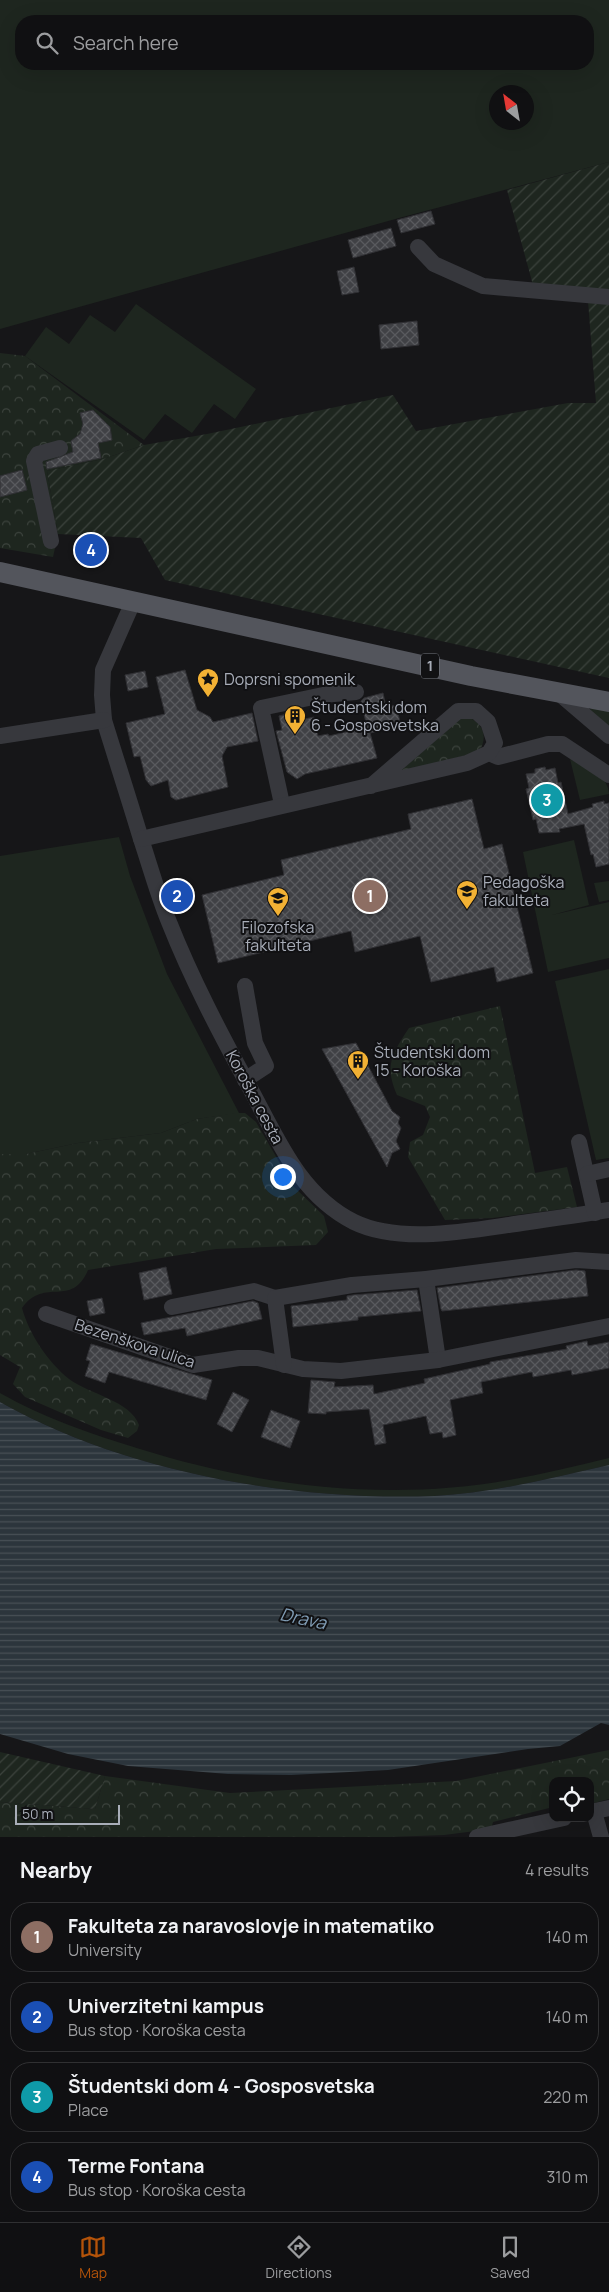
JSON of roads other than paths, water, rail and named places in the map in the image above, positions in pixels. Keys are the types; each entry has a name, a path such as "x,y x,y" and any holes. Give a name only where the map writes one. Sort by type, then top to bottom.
{"main road":[{"name":"1","path":"0,572 561,695 607,701"}],"street":[{"path":"418,248 434,264 483,286 609,297"},
{"path":"51,541 34,461 38,454 60,448"},
{"name":"Koroška cesta","path":"133,602 103,670 104,720 168,920 245,1080 291,1165 304,1183 318,1198 355,1222 384,1231 424,1234 480,1229 602,1212 586,1174 578,1142"},
{"path":"282,804 261,708 323,695 356,692"},
{"path":"561,695 609,736"},
{"path":"141,839 282,804 371,786 467,764 489,753 495,743 488,722 476,711 458,711 371,786"},
{"path":"0,736 104,720"},
{"path":"489,753 498,757 548,744 562,744 609,775"},
{"path":"244,986 255,1043 266,1066 245,1080"},
{"path":"586,1174 609,1169"},
{"path":"172,1306 254,1291 275,1298 352,1285 426,1279 576,1260 609,1262"},
{"path":"426,1279 438,1360"},
{"path":"275,1298 284,1365"},
{"name":"Bezenškova ulica","path":"46,1314 194,1365 258,1358 284,1365 340,1371 438,1360 609,1326"},
{"path":"598,1811 602,1837"},
{"path":"477,1837 549,1821"}],"water":[{"name":"Drava","path":"0,1402 49,1427 101,1447 155,1464 211,1478 324,1493 434,1496 478,1492 609,1465 609,1725 601,1723 560,1746 388,1770 291,1775 228,1774 128,1766 68,1754 0,1734"}],"place":[{"name":"Terme Fontana","path":"91,550"},
{"name":"Doprsni spomenik","path":"208,698"},
{"name":"Študentski dom 6 - Gosposvetska","path":"295,735"},
{"name":"Študentski dom 4 - Gosposvetska","path":"547,800"},
{"name":"Univerzitetni kampus","path":"177,896"},
{"name":"Fakulteta za naravoslovje in matematiko","path":"370,896"},
{"name":"Pedagoška fakulteta","path":"467,910"},
{"name":"Filozofska fakulteta","path":"278,917"},
{"name":"Študentski dom 15 - Koroška","path":"358,1080"}]}
